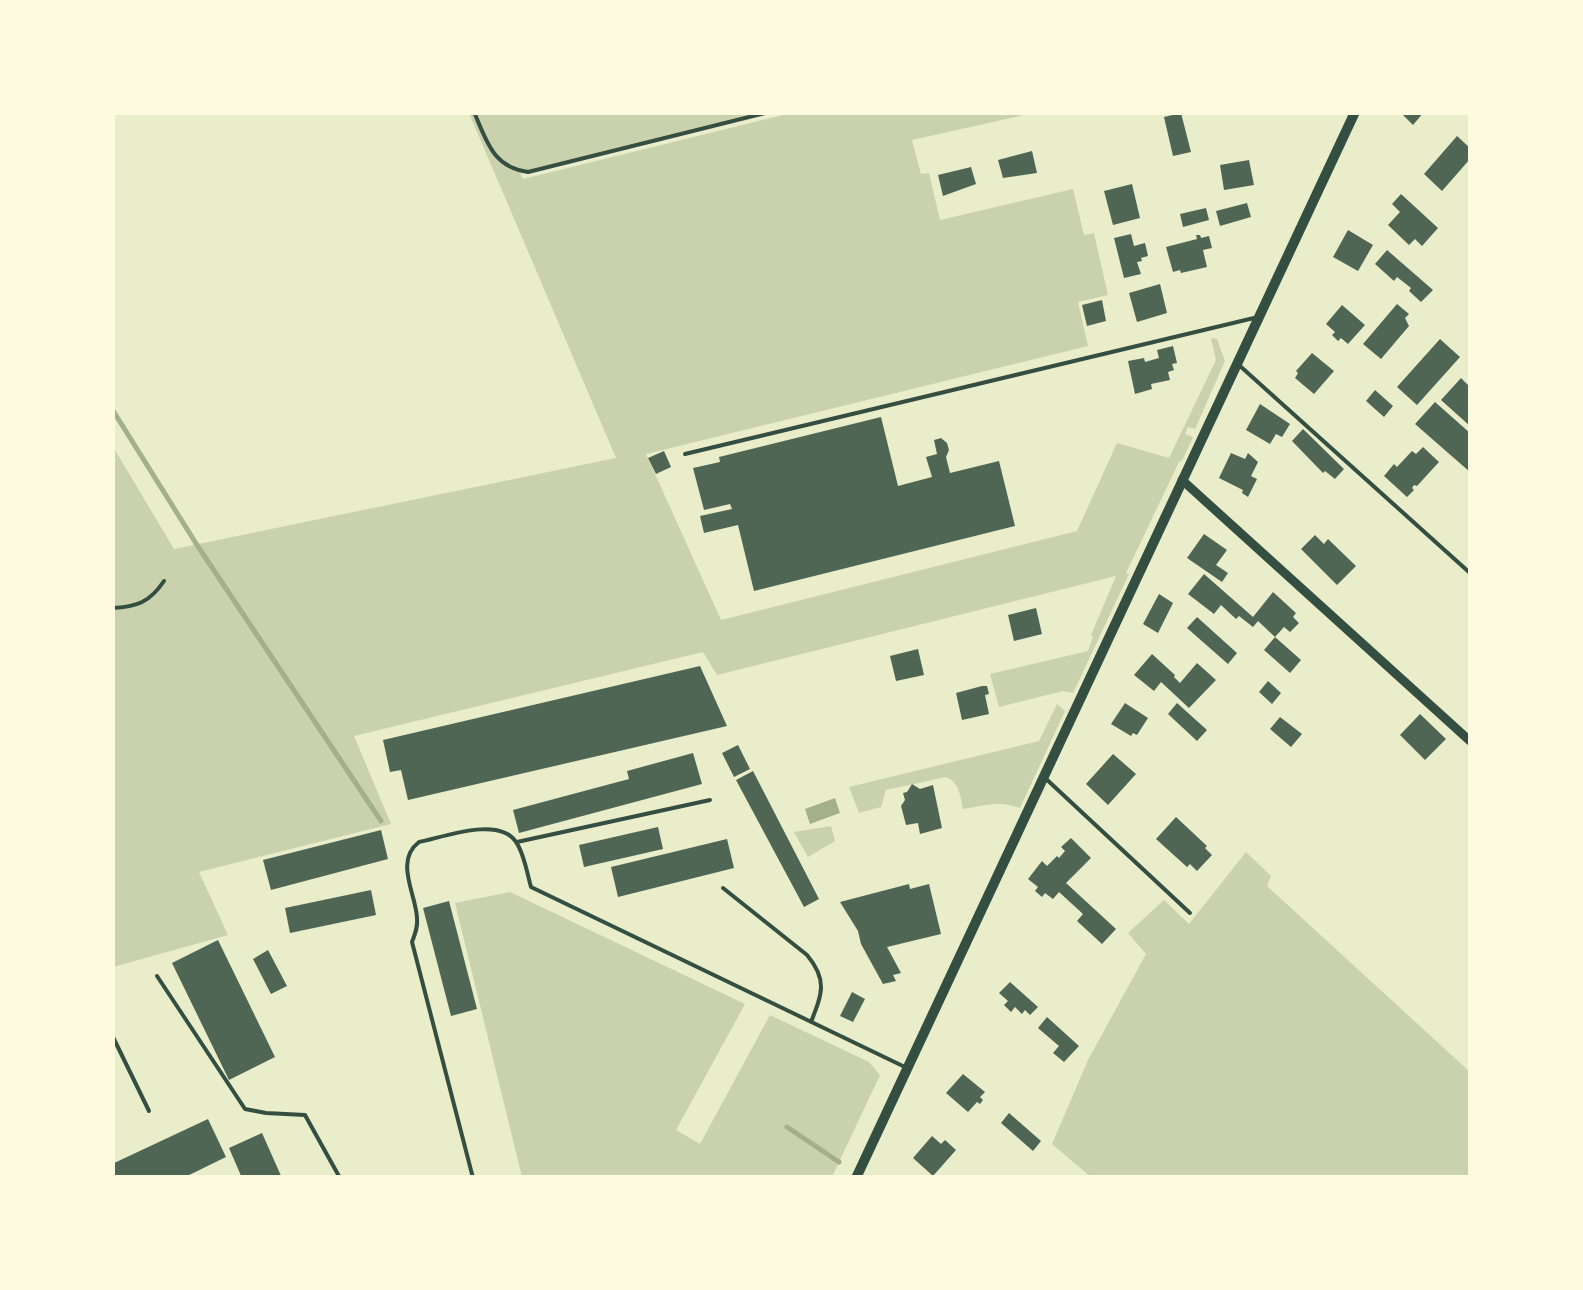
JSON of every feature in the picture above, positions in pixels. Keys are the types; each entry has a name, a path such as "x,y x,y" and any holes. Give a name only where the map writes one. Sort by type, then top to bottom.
{"street":[{"path":"856,1178 1354,112"},
{"path":"1182,480 1470,740"}],"lane":[{"path":"685,454 1259,316"},
{"path":"1237,363 1470,573"},
{"path":"1044,776 1190,913"},
{"path":"517,842 710,800"},
{"path":"473,1178 412,942 418,921 407,863 410,849 419,842 489,828 504,830 517,842 531,887 907,1068"},
{"path":"723,888 816,966 822,994 811,1022"},
{"path":"157,976 246,1109 305,1115 340,1178"},
{"path":"112,1036 150,1111"}],"path":[{"path":"474,112 488,146 502,164 528,172 769,112"},
{"path":"112,608 136,607 164,581"}],"shaded area":[{"path":"469,113 755,113 520,172 523,179 791,113 1033,113 912,140 921,174 929,173 940,220 1073,189 1084,235 1094,233 1108,295 1078,302 1088,346 646,454 721,620 1077,531 1117,443 1169,458 1216,360 1211,338 1217,339 1225,361 1195,429 1188,427 1185,434 1193,437 1073,693 1063,691 999,707 990,674 1088,651 1116,576 717,675 703,652 354,736 391,824 199,872 228,935 113,967 112,445 174,549 616,458"},
{"path":"1057,704 1065,711 1020,808 998,804 963,809 957,786 946,777 886,790 881,807 859,813 849,787 1039,741"},
{"path":"835,798 840,813 810,824 805,809"},
{"path":"831,826 835,841 808,857 794,832"},
{"path":"1246,852 1271,876 1267,886 1470,1072 1470,1177 1091,1177 1052,1144 1088,1060 1146,954 1128,933 1164,900 1189,924"},
{"path":"510,892 745,1004 676,1130 700,1144 770,1015 869,1062 880,1075 832,1177 522,1177 455,903"}],"building":[{"path":"1400,112 1424,112 1413,125"},
{"path":"1181,113 1191,152 1173,156 1164,117"},
{"path":"1457,136 1470,148 1470,159 1442,191 1424,174"},
{"path":"1032,151 1037,173 1003,178 998,160"},
{"path":"1249,160 1254,185 1224,190 1220,165"},
{"path":"971,167 976,184 943,196 938,175"},
{"path":"1132,184 1140,218 1113,225 1104,191"},
{"path":"1401,194 1438,228 1422,246 1415,239 1409,245 1388,225 1400,212 1392,204"},
{"path":"1247,203 1251,217 1220,226 1216,211"},
{"path":"1206,208 1209,220 1183,227 1180,214"},
{"path":"1348,230 1373,245 1358,271 1333,257"},
{"path":"1131,234 1134,246 1145,243 1148,256 1137,262 1141,274 1124,278 1114,238"},
{"path":"1196,235 1209,236 1212,248 1203,250 1207,267 1173,272 1166,247 1197,239"},
{"path":"1387,250 1433,290 1421,302 1409,291 1411,288 1397,277 1394,281 1375,264"},
{"path":"1160,284 1167,313 1137,322 1129,293"},
{"path":"1102,300 1106,321 1087,326 1082,305"},
{"path":"1397,304 1409,314 1405,318 1409,326 1381,359 1363,344"},
{"path":"1342,305 1365,325 1348,344 1341,338 1338,341 1326,324"},
{"path":"1440,339 1460,357 1417,405 1397,387"},
{"path":"1173,346 1177,363 1168,372 1170,380 1151,384 1152,389 1135,394 1128,361 1159,358 1157,350"},
{"path":"1312,353 1334,371 1314,394 1295,378 1296,371"},
{"path":"1461,378 1470,387 1470,426 1441,400"},
{"path":"1375,390 1393,406 1384,417 1366,401"},
{"path":"1435,402 1470,433 1470,472 1415,424"},
{"path":"1260,404 1290,424 1282,437 1276,434 1270,444 1246,430"},
{"path":"881,417 898,486 932,477 926,457 937,454 934,440 941,438 949,450 946,457 950,473 999,461 1015,526 754,591 738,525 704,533 700,516 732,509 730,504 704,510 693,468 720,462 719,457"},
{"path":"1303,429 1344,469 1335,479 1323,473 1292,441"},
{"path":"1423,447 1439,462 1407,497 1384,476 1394,464 1397,467 1412,451 1416,454"},
{"path":"664,451 671,467 656,474 648,458"},
{"path":"1231,453 1245,459 1248,453 1258,462 1251,476 1257,479 1248,497 1243,490 1219,478"},
{"path":"1204,534 1227,550 1216,565 1228,573 1222,582 1187,558"},
{"path":"1315,535 1324,544 1328,539 1356,566 1337,585 1301,549"},
{"path":"1204,574 1253,617 1273,592 1296,613 1293,617 1299,623 1290,632 1284,627 1275,637 1258,621 1253,627 1239,616 1236,619 1221,605 1214,614 1188,594"},
{"path":"1159,594 1173,603 1158,633 1143,624"},
{"path":"1036,608 1042,634 1014,641 1008,615"},
{"path":"1197,617 1237,653 1228,664 1187,628"},
{"path":"1275,637 1301,660 1290,673 1264,650"},
{"path":"918,649 924,675 896,681 890,656"},
{"path":"1152,654 1180,683 1197,663 1216,680 1189,708 1161,682 1154,691 1134,675"},
{"path":"700,666 727,726 408,800 401,770 390,772 383,740"},
{"path":"1268,681 1281,693 1272,704 1259,692"},
{"path":"987,686 989,694 985,695 989,714 962,720 956,693"},
{"path":"1125,703 1148,718 1137,735 1131,736 1111,724"},
{"path":"1177,703 1207,730 1197,741 1168,714"},
{"path":"1420,714 1446,739 1425,760 1400,735"},
{"path":"1280,717 1302,734 1291,747 1270,729"},
{"path":"738,745 750,769 734,777 722,753"},
{"path":"693,753 702,784 519,833 513,810 629,779 627,771"},
{"path":"1113,754 1136,774 1108,805 1086,784"},
{"path":"753,771 819,899 804,907 736,780"},
{"path":"912,784 920,789 933,785 942,828 920,834 918,823 906,825 901,806 905,800 903,793"},
{"path":"1176,817 1212,855 1197,871 1156,839"},
{"path":"658,827 663,849 584,867 579,845"},
{"path":"381,830 388,859 271,890 263,860"},
{"path":"1071,838 1091,858 1066,883 1116,929 1102,944 1077,921 1083,914 1059,892 1053,899 1045,893 1042,897 1028,879 1042,861 1047,866 1059,858 1065,851 1061,847"},
{"path":"727,839 734,868 618,897 611,867"},
{"path":"909,884 910,889 929,884 941,934 887,947 901,973 893,975 896,981 883,984 840,902"},
{"path":"371,890 376,915 290,933 285,908"},
{"path":"449,901 477,1009 451,1016 423,908"},
{"path":"218,940 275,1057 229,1080 172,963"},
{"path":"268,950 287,986 271,994 253,959"},
{"path":"1010,982 1038,1007 1030,1015 1015,1007 1011,1012 1004,1005 1008,1001 999,993"},
{"path":"852,992 865,999 853,1022 840,1016"},
{"path":"1047,1017 1079,1046 1064,1062 1053,1053 1059,1046 1038,1028"},
{"path":"963,1074 985,1092 980,1104 977,1102 968,1112 946,1093"},
{"path":"1009,1113 1041,1141 1033,1151 1001,1123"},
{"path":"208,1119 226,1157 183,1178 112,1178 112,1164"},
{"path":"262,1133 282,1178 242,1178 229,1148"},
{"path":"932,1136 941,1144 945,1140 956,1150 933,1176 913,1158"}],"waterway":[{"path":"112,409 197,545 381,821"},
{"path":"787,1127 839,1162"}]}
